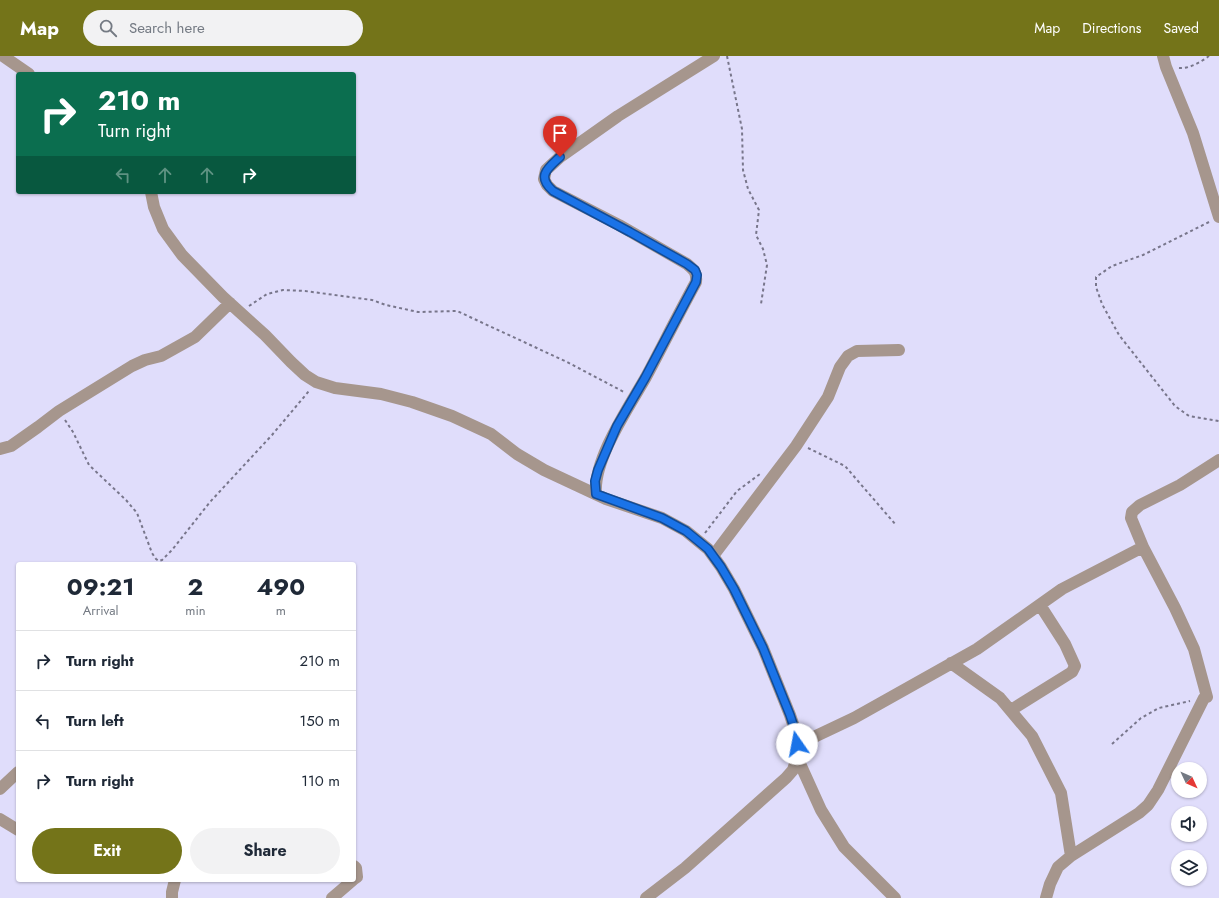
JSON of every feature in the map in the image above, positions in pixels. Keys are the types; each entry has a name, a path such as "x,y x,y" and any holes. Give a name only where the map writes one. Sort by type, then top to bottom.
{"street":[{"path":"3,56 26,72"},
{"path":"596,494 595,481 597,474 617,426 696,282 697,275 695,270 681,260 553,191 546,185 544,178 546,170 560,157 618,116 714,56"},
{"path":"1164,61 1193,133 1219,217"},
{"path":"151,194 154,206 163,229 182,255 304,375 316,382 334,388 387,396 412,402 452,416 491,434 517,454 544,470 596,494 662,518 686,531 708,549 713,556 734,589 763,648 798,739 797,757 793,770 786,778 685,868 646,898"},
{"path":"0,449 11,446 59,411 132,366 145,360 161,356 195,337 230,303"},
{"path":"713,556 796,446 828,396 840,367 848,356 857,351 899,350"},
{"path":"1046,898 1050,884 1058,867 1071,856 1140,813 1148,805 1158,790 1206,698 1194,649 1176,608 1143,547 1131,518 1132,512 1140,505 1180,485 1219,460"},
{"path":"570,482 589,478 597,474"},
{"path":"797,744 854,718 977,649 1062,589 1143,547"},
{"path":"1011,710 1072,672 1075,666 1065,644 1040,605"},
{"path":"951,663 1000,698 1032,736 1061,793 1071,856"},
{"path":"797,757 821,810 844,847 895,898"},
{"path":"0,789 16,774"},
{"path":"0,819 16,829"},
{"path":"356,868 356,878"},
{"path":"172,898 174,882"},
{"path":"332,898 352,882"}],"path":[{"path":"727,56 742,129 743,170 748,189 759,210 756,235 763,248 767,265 762,304"},
{"path":"1164,61 1182,68 1198,63 1209,56"},
{"path":"1219,217 1143,255 1112,266 1096,277 1096,287 1102,304 1119,335 1175,406 1189,416 1219,421"},
{"path":"240,313 267,294 283,290 305,291 372,300 386,305 418,312 457,311 567,362 634,397"},
{"path":"59,411 73,432 89,465 126,500 137,513 152,553 159,561 172,550 210,502 272,435 316,382"},
{"path":"796,446 810,448 845,466 896,525"},
{"path":"698,541 738,491 762,472"},
{"path":"1112,744 1141,718 1159,708 1206,698"}],"route":[{"path":"560,157 546,170 544,178 546,185 553,191 618,225 687,264 695,270 697,275 696,282 674,324 617,426 598,470 595,481 596,494 662,518 686,531 708,549 734,589 763,648 790,715 798,739 797,744"}]}
